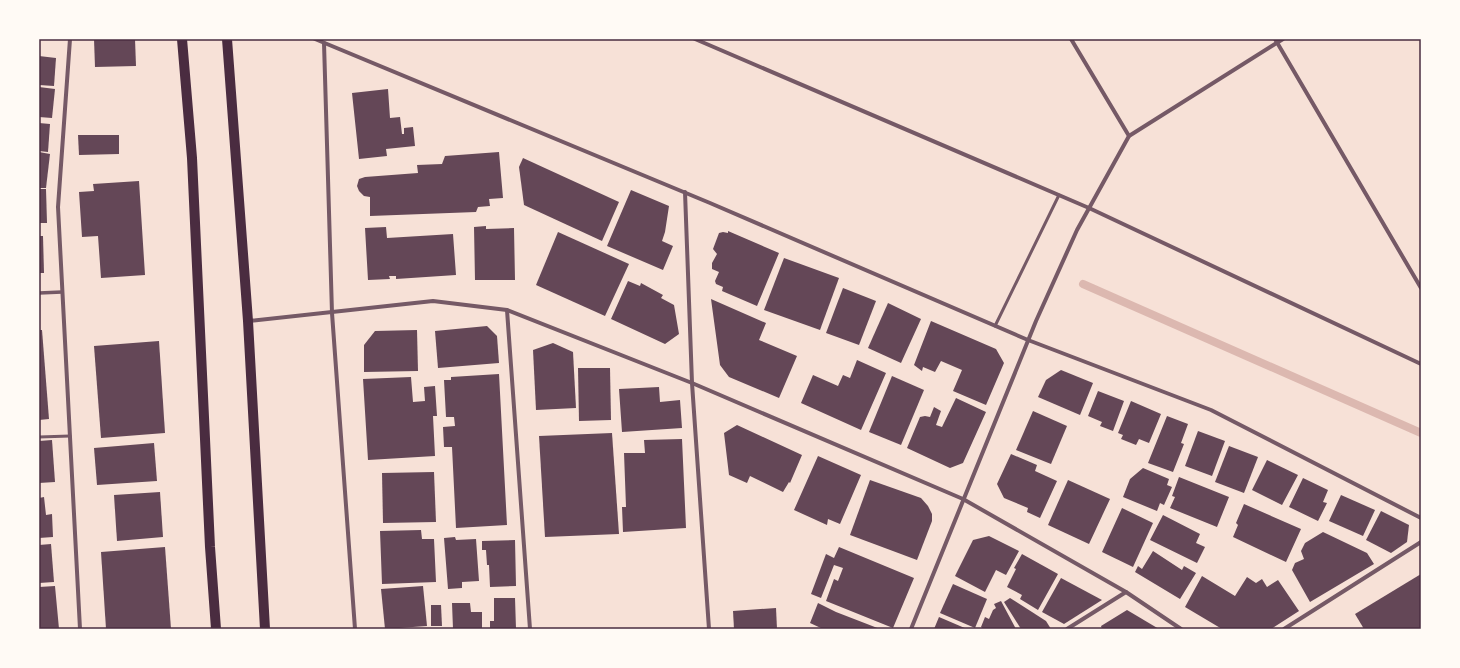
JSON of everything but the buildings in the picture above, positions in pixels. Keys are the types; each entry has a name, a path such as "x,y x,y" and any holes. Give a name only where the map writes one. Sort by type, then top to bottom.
{"main road":[{"path":"182,39 192,158 210,547 216,629"},
{"path":"227,39 248,321 265,629"}],"street":[{"path":"70,39 58,207 80,629"},
{"path":"315,39 685,192 1028,340 1211,410 1421,518"},
{"path":"695,39 1089,208 1421,364"},
{"path":"1071,39 1129,136"},
{"path":"911,629 1036,321 1089,208 1129,136 1276,41 1283,39"},
{"path":"1276,41 1421,288"},
{"path":"324,43 332,313 355,629"},
{"path":"685,192 692,383 709,629"},
{"path":"39,293 62,292"},
{"path":"248,321 433,301 507,310 692,383 963,499 1126,592 1181,629"},
{"path":"507,310 530,629"},
{"path":"1284,629 1421,542"},
{"path":"1067,629 1126,592"}],"lane":[{"path":"995,326 1058,195"},
{"path":"39,437 70,436"}],"waterway":[{"path":"1083,284 1421,433"}]}
